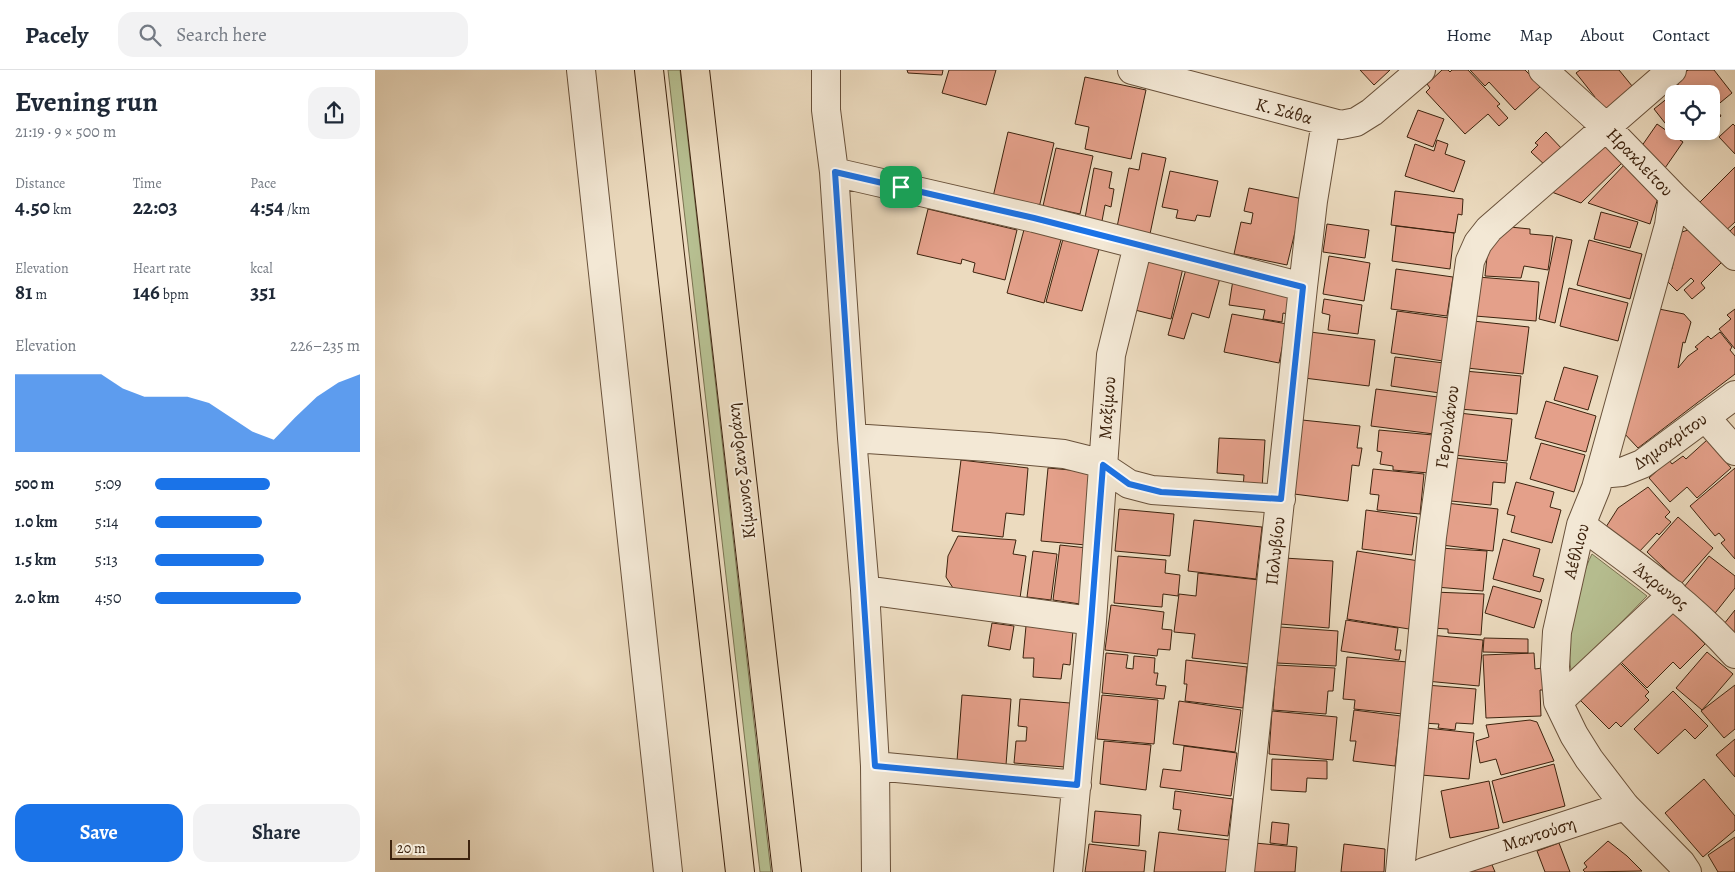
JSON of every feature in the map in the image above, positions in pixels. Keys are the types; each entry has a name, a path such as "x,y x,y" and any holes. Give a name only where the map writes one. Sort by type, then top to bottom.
{"highway":[{"path":"649,70 740,872"},
{"name":"Κίμωνος Σανδράκη","path":"695,70 787,872"}],"street":[{"path":"581,70 668,872"},
{"path":"826,70 826,110 835,172 852,438 865,590 875,766 876,872"},
{"name":"Κ. Σάθα","path":"1138,71 1341,125 1356,122 1372,112 1421,70"},
{"name":"Ηρακλείτου","path":"1543,70 1606,127 1735,256"},
{"name":"Γερουλάνου","path":"1400,872 1432,537 1470,261 1478,243 1489,230 1672,70"},
{"name":"Πολυβίου","path":"1240,872 1303,287 1325,122"},
{"path":"835,172 1034,218 1303,287"},
{"name":"Αέθλιου","path":"1673,196 1669,225 1600,474 1581,526 1560,614 1555,644 1555,667 1558,702 1589,760 1625,806 1681,863 1687,872"},
{"name":"Μαξίμου","path":"1068,872 1091,622 1111,355 1138,245"},
{"name":"Δημοκρίτου","path":"1600,474 1622,472 1642,464 1735,394"},
{"path":"1705,417 1735,451"},
{"path":"852,438 1064,454 1096,462 1129,484 1161,492 1281,499"},
{"name":"Άκρωνος","path":"1581,526 1673,594 1708,624 1735,654"},
{"path":"865,590 1091,622"},
{"path":"1558,702 1673,594"},
{"path":"875,766 1077,785"},
{"name":"Μαντούση","path":"1424,872 1625,806"}],"green space":[{"path":"668,70 680,70 771,872 760,872"},
{"path":"1592,554 1647,596 1573,672 1571,670 1570,658 1571,627 1582,579"}],"building":[{"path":"907,70 943,70 942,75 908,73"},
{"path":"949,70 996,70 986,105 942,93"},
{"path":"1360,70 1390,70 1374,85"},
{"path":"1442,70 1450,72 1452,70 1468,70 1500,104 1497,106 1508,118 1499,126 1488,114 1465,134 1426,92 1430,88 1427,84"},
{"path":"1470,70 1525,70 1541,86 1515,110 1489,82 1485,86"},
{"path":"1580,70 1619,70 1637,92 1604,119 1590,101 1595,97 1576,73"},
{"path":"1688,70 1714,70 1732,93 1720,103 1720,85 1678,85 1675,81"},
{"path":"1085,77 1146,90 1131,159 1085,149 1089,127 1075,124"},
{"path":"1665,100 1665,123 1654,109"},
{"path":"1418,110 1444,119 1433,147 1407,137"},
{"path":"1657,124 1665,130 1665,140 1680,140 1683,142 1665,168 1639,150"},
{"path":"1733,124 1735,126 1735,154 1720,138"},
{"path":"1008,132 1054,143 1039,208 993,197"},
{"path":"1546,132 1564,151 1547,167 1531,152 1538,145 1535,143"},
{"path":"1437,140 1448,144 1445,154 1465,161 1454,192 1405,176 1415,144 1434,151"},
{"path":"1605,141 1623,162 1581,203 1549,191"},
{"path":"1056,148 1093,156 1080,214 1043,206"},
{"path":"1142,153 1166,158 1150,234 1117,227 1129,168 1139,170"},
{"path":"1627,162 1660,191 1650,224 1588,203"},
{"path":"1735,167 1735,222 1722,234 1695,207"},
{"path":"1094,168 1112,172 1109,188 1114,189 1111,207 1105,205 1102,221 1085,218"},
{"path":"1170,171 1218,181 1210,217 1197,215 1195,221 1176,218 1178,210 1162,207"},
{"path":"1249,188 1303,199 1287,265 1234,254 1241,222 1251,224 1253,213 1244,211"},
{"path":"1395,191 1463,199 1462,215 1458,214 1455,233 1391,225"},
{"path":"928,209 1017,230 1005,280 973,272 975,263 962,259 961,264 917,254"},
{"path":"1601,212 1638,222 1630,248 1594,239"},
{"path":"1327,224 1369,230 1365,258 1323,252"},
{"path":"1025,226 1062,236 1044,303 1007,293"},
{"path":"1396,226 1454,233 1450,269 1392,261"},
{"path":"1735,226 1735,239 1729,232"},
{"path":"1510,227 1530,229 1530,234 1553,236 1548,270 1524,266 1521,278 1485,276 1488,248"},
{"path":"1694,228 1724,260 1701,283 1705,288 1692,299 1684,290 1694,281 1691,278 1677,291 1666,280 1668,273 1672,269 1679,233"},
{"path":"1556,237 1572,240 1555,323 1539,319"},
{"path":"1063,239 1099,249 1082,311 1046,302"},
{"path":"1589,240 1642,254 1630,299 1577,285"},
{"path":"1329,256 1370,263 1364,301 1323,294"},
{"path":"1147,260 1183,268 1171,319 1135,310"},
{"path":"1186,269 1220,278 1209,318 1192,313 1184,339 1168,335"},
{"path":"1396,269 1453,277 1447,316 1391,309"},
{"path":"1478,277 1539,282 1536,321 1475,316"},
{"path":"1233,280 1292,290 1288,314 1283,313 1282,322 1263,319 1265,310 1229,305"},
{"path":"1569,288 1628,303 1618,341 1560,326"},
{"path":"1324,299 1362,305 1358,334 1328,330 1330,315 1322,313"},
{"path":"1659,309 1684,314 1691,322 1685,343 1683,342 1678,368 1688,356 1698,349 1695,347 1708,336 1711,339 1720,332 1732,347 1730,350 1735,356 1735,374 1638,448 1622,431"},
{"path":"1735,309 1735,349 1719,329 1731,319 1727,315"},
{"path":"1397,311 1449,318 1443,361 1391,353"},
{"path":"1232,314 1287,324 1279,363 1224,352"},
{"path":"1473,321 1529,327 1523,374 1467,368"},
{"path":"1310,332 1375,340 1369,386 1304,378"},
{"path":"1395,357 1444,363 1440,393 1391,386"},
{"path":"1564,367 1598,376 1588,410 1554,400"},
{"path":"1464,371 1521,376 1517,414 1460,409"},
{"path":"1376,389 1438,397 1434,434 1371,426"},
{"path":"1546,401 1596,416 1586,452 1535,438"},
{"path":"1459,413 1512,419 1507,461 1454,455"},
{"path":"1302,420 1360,426 1357,448 1362,448 1359,466 1352,465 1348,501 1294,494"},
{"path":"1379,430 1433,435 1429,473 1393,470 1393,466 1380,464 1382,452 1377,451"},
{"path":"1219,438 1265,440 1262,489 1243,488 1244,475 1217,473"},
{"path":"1707,440 1731,468 1697,498 1687,487 1670,502 1649,478 1669,460 1672,464 1683,456 1686,459"},
{"path":"1541,443 1585,455 1574,492 1530,479"},
{"path":"1455,458 1507,463 1505,483 1493,482 1491,505 1451,501"},
{"path":"961,460 1028,468 1024,515 1006,513 1003,537 952,531"},
{"path":"1048,468 1093,472 1086,545 1041,541"},
{"path":"1735,468 1735,559 1721,543 1725,540 1719,533 1715,536 1690,506"},
{"path":"1373,469 1424,474 1420,514 1377,510 1379,495 1370,494"},
{"path":"1516,482 1554,492 1550,507 1561,510 1552,543 1511,532 1515,516 1507,514"},
{"path":"1648,487 1670,512 1665,517 1671,522 1659,535 1657,533 1637,554 1606,527 1618,508"},
{"path":"1446,503 1498,509 1493,551 1441,545"},
{"path":"1119,509 1174,514 1170,556 1115,551"},
{"path":"1366,510 1417,517 1412,555 1362,549"},
{"path":"1678,517 1713,548 1681,584 1647,552"},
{"path":"1194,520 1262,527 1256,579 1188,571"},
{"path":"958,536 1016,540 1013,554 1026,556 1020,598 953,588 946,577 948,556"},
{"path":"1503,539 1540,549 1533,576 1544,579 1540,592 1493,579"},
{"path":"1060,545 1087,548 1080,604 1053,600"},
{"path":"1440,548 1487,551 1483,591 1436,587"},
{"path":"1033,551 1057,554 1051,600 1027,597"},
{"path":"1357,551 1419,561 1409,629 1347,619"},
{"path":"1118,556 1166,560 1165,573 1180,575 1178,596 1163,594 1162,607 1114,603"},
{"path":"1709,556 1735,576 1735,588 1712,617 1680,592"},
{"path":"1284,558 1333,561 1329,628 1280,624"},
{"path":"1198,573 1259,580 1249,664 1192,658 1195,634 1174,632 1179,594 1196,596"},
{"path":"1493,586 1542,600 1534,628 1485,613"},
{"path":"1433,592 1484,594 1481,635 1448,633 1448,629 1431,628"},
{"path":"1111,605 1164,612 1162,629 1172,630 1170,650 1158,649 1157,656 1105,650"},
{"path":"1666,605 1705,644 1680,669 1673,662 1647,688 1615,656"},
{"path":"1735,610 1735,645 1720,629"},
{"path":"1346,620 1398,628 1395,650 1401,650 1399,660 1341,651"},
{"path":"992,623 1014,626 1010,650 988,646"},
{"path":"1026,626 1073,630 1070,665 1063,664 1061,679 1033,677 1034,658 1023,658"},
{"path":"1280,627 1338,631 1336,666 1277,663"},
{"path":"1430,635 1483,640 1479,686 1426,681"},
{"path":"1484,638 1528,639 1528,653 1483,652"},
{"path":"1707,652 1733,674 1702,710 1676,688"},
{"path":"1106,653 1128,655 1126,668 1133,669 1134,656 1155,658 1154,673 1158,673 1156,685 1166,686 1164,699 1102,693"},
{"path":"1534,653 1535,669 1542,668 1543,690 1540,690 1541,716 1486,718 1483,655"},
{"path":"1347,657 1408,662 1403,714 1354,709 1355,700 1343,699"},
{"path":"1615,658 1649,692 1645,696 1649,700 1621,727 1616,722 1609,729 1577,697"},
{"path":"1186,660 1247,667 1243,708 1185,701 1187,684 1184,684"},
{"path":"1276,665 1335,668 1333,691 1328,691 1326,714 1273,710"},
{"path":"1426,685 1476,689 1473,724 1456,723 1455,730 1438,728 1439,724 1422,723"},
{"path":"1735,685 1735,729 1724,738 1701,711"},
{"path":"1673,691 1708,726 1695,739 1685,729 1658,754 1634,729"},
{"path":"962,695 1011,699 1006,765 957,761"},
{"path":"1102,695 1158,700 1154,744 1097,739"},
{"path":"1020,699 1070,703 1065,767 1014,763 1016,741 1026,741 1027,727 1018,726"},
{"path":"1179,701 1241,710 1235,752 1173,744"},
{"path":"1354,710 1401,716 1395,766 1353,761 1356,741 1350,741"},
{"path":"1272,711 1337,717 1333,760 1269,754"},
{"path":"1530,720 1537,722 1554,761 1501,775 1496,759 1480,763 1476,741 1489,737 1486,725"},
{"path":"1426,728 1474,733 1469,779 1421,775"},
{"path":"1735,739 1735,777 1716,755"},
{"path":"1104,741 1151,745 1146,790 1100,784"},
{"path":"1184,746 1237,753 1231,796 1160,787 1163,769 1181,771"},
{"path":"1272,759 1327,761 1327,779 1307,778 1306,792 1271,790"},
{"path":"1554,764 1565,806 1503,823 1492,781"},
{"path":"1704,779 1735,816 1735,830 1703,857 1665,813"},
{"path":"1489,781 1499,828 1450,838 1441,791"},
{"path":"1175,791 1233,799 1228,836 1178,830 1181,810 1173,809"},
{"path":"1095,811 1141,815 1139,846 1092,842"},
{"path":"1272,822 1289,824 1287,845 1270,843"},
{"path":"1159,832 1230,840 1226,872 1154,872"},
{"path":"1735,837 1735,872 1718,872 1708,855"},
{"path":"1608,841 1642,871 1585,872 1583,870 1587,867 1584,863"},
{"path":"1255,843 1297,847 1295,872 1252,872"},
{"path":"1559,843 1570,872 1545,872 1537,851"},
{"path":"1089,844 1146,851 1144,872 1085,872"},
{"path":"1344,844 1385,849 1384,872 1341,872"},
{"path":"1490,860 1495,872 1449,872"}],"route":[{"path":"835,172 901,187 1034,218 1303,287 1281,499 1161,492 1129,484 1103,465 1077,785 875,766 865,590 852,438 835,172"}]}
